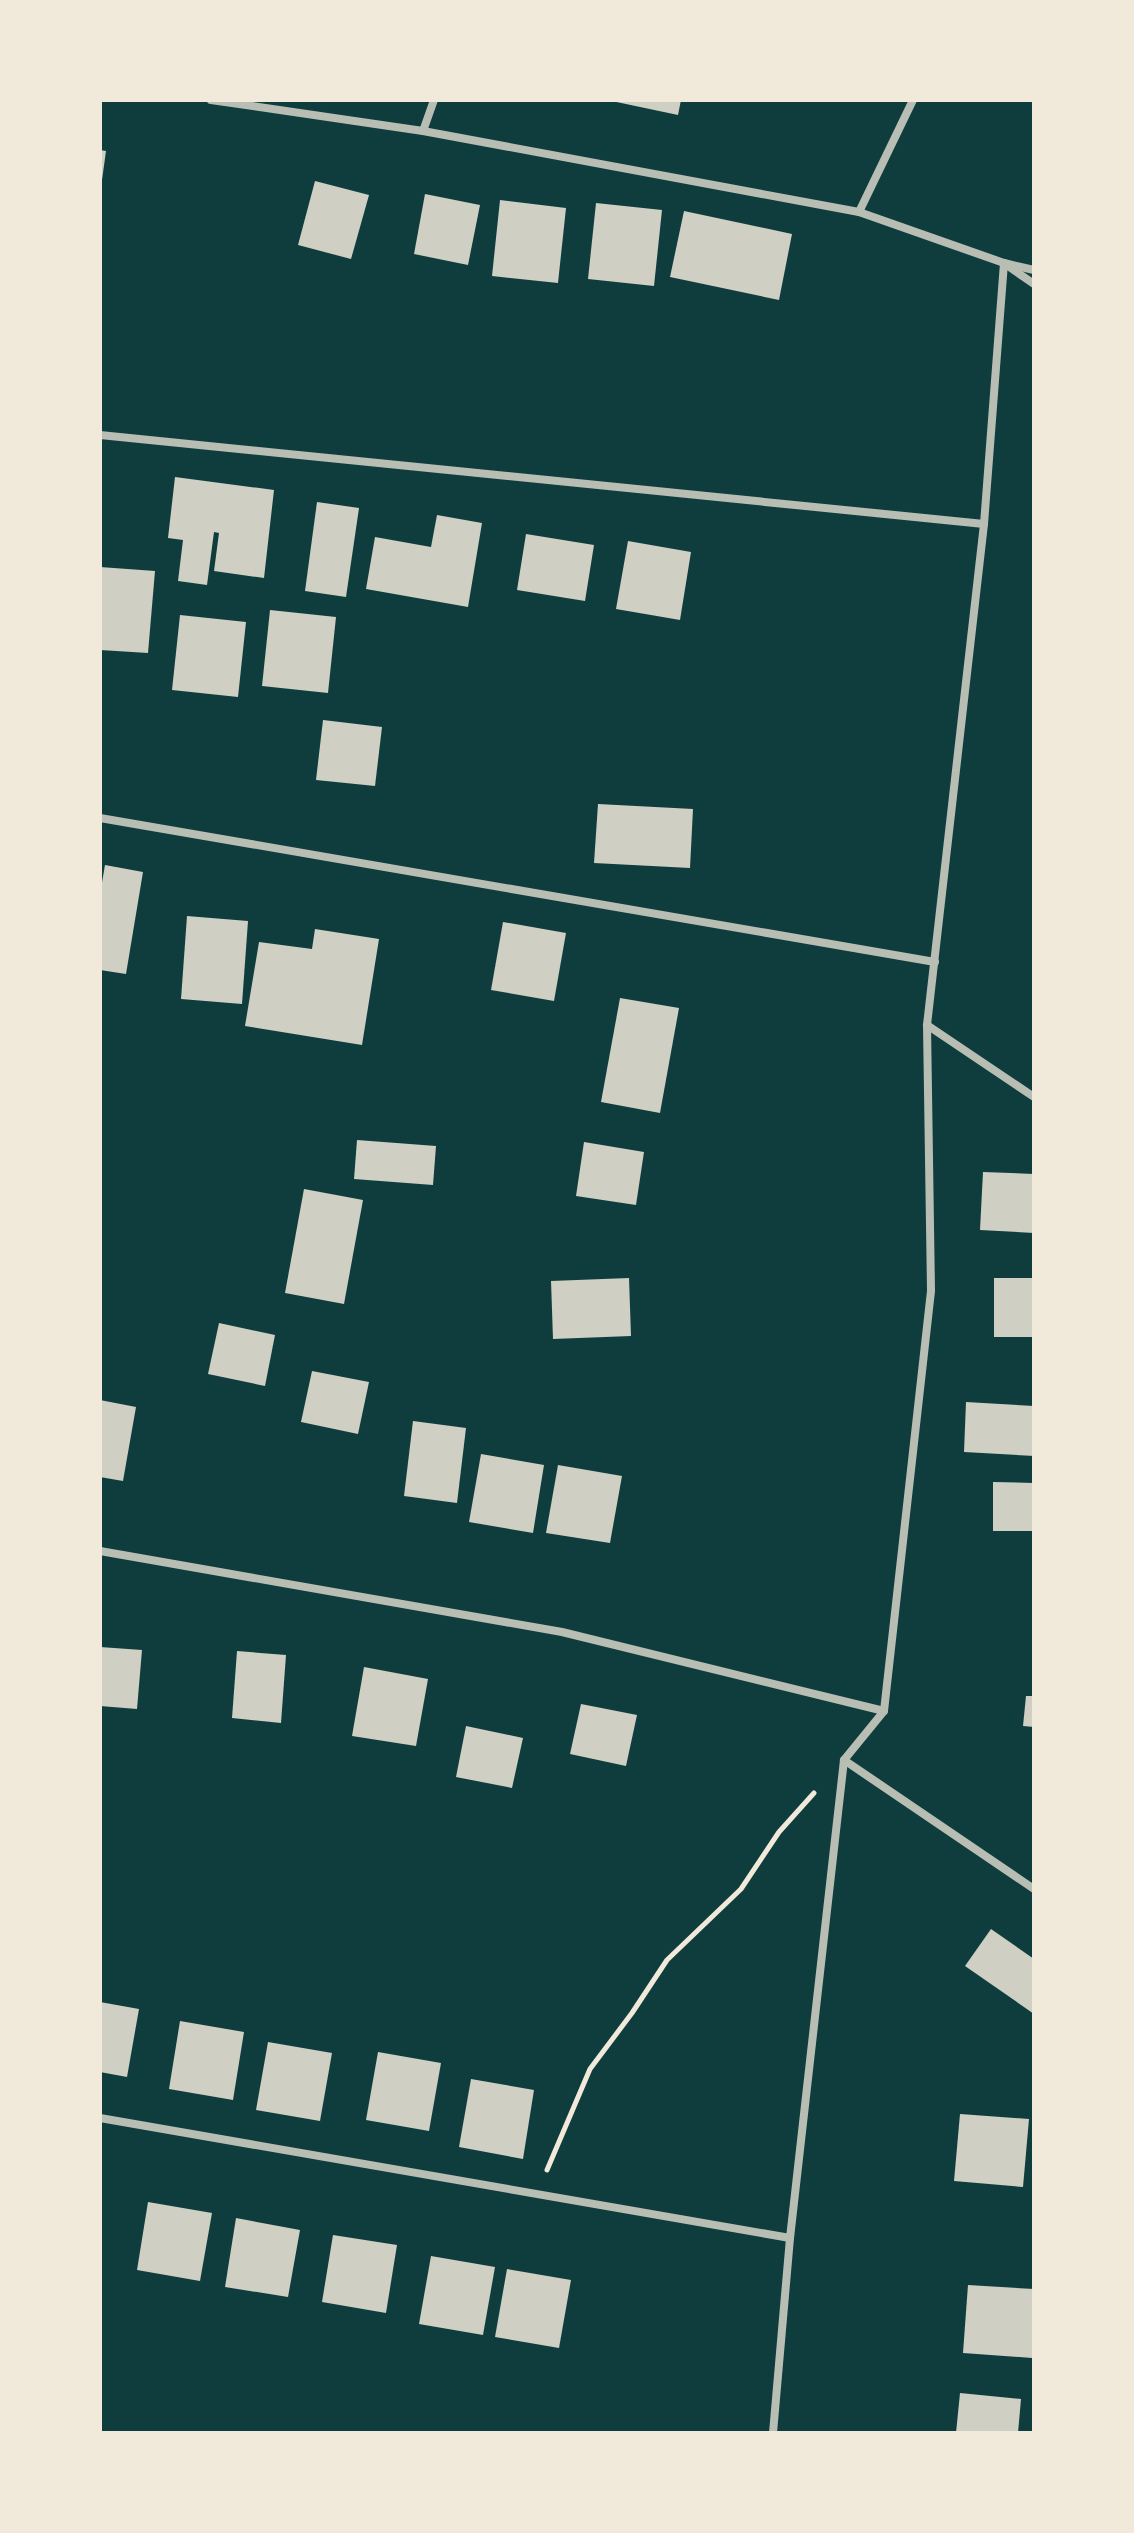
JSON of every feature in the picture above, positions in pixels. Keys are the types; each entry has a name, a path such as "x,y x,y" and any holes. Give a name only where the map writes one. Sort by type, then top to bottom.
{"street":[{"path":"211,100 423,131 859,212 1004,263 1034,270"},
{"path":"423,131 434,100"},
{"path":"859,212 913,100"},
{"path":"1004,263 1034,284"},
{"path":"773,2433 790,2238 844,1760 884,1711 931,1291 927,1025 984,524 1004,263"},
{"path":"100,435 984,524"},
{"path":"100,818 935,962"},
{"path":"927,1025 1034,1097"},
{"path":"100,1551 562,1632 884,1711"},
{"path":"844,1760 1034,1889"},
{"path":"100,2118 790,2238"}],"path":[{"path":"536,2194 590,2069 667,1960 741,1889 779,1832 844,1760"}],"building":[{"path":"607,100 681,100 678,115"},
{"path":"100,150 106,151 102,180 100,180"},
{"path":"315,181 369,195 351,259 298,245"},
{"path":"425,194 480,205 468,265 414,254"},
{"path":"500,200 566,208 558,283 492,276"},
{"path":"596,203 662,210 654,286 588,279"},
{"path":"684,211 792,234 779,300 670,277"},
{"path":"175,477 274,490 264,578 214,571 219,533 214,532 207,585 178,581 183,540 168,538"},
{"path":"317,502 359,508 346,597 305,591"},
{"path":"437,515 482,523 468,607 366,589 375,537 431,547"},
{"path":"526,534 594,545 585,601 517,590"},
{"path":"628,541 691,552 680,620 616,609"},
{"path":"100,567 155,571 148,653 100,650"},
{"path":"270,610 336,617 328,693 262,686"},
{"path":"180,615 246,622 238,697 172,690"},
{"path":"323,720 382,727 375,786 316,780"},
{"path":"598,804 693,809 690,868 594,863"},
{"path":"105,865 143,872 126,974 100,970 100,894"},
{"path":"187,916 248,921 242,1004 181,999"},
{"path":"503,922 566,933 554,1001 491,990"},
{"path":"315,929 379,939 362,1045 245,1026 259,942 312,949"},
{"path":"620,998 679,1008 660,1113 601,1102"},
{"path":"357,1140 436,1146 433,1185 354,1179"},
{"path":"584,1142 644,1152 636,1205 576,1196"},
{"path":"983,1172 1034,1174 1034,1233 980,1230"},
{"path":"304,1189 363,1200 344,1304 285,1293"},
{"path":"629,1278 631,1336 553,1339 551,1281"},
{"path":"994,1278 1034,1278 1034,1337 994,1337"},
{"path":"219,1323 275,1335 265,1386 208,1374"},
{"path":"312,1371 369,1382 358,1434 301,1422"},
{"path":"100,1400 136,1407 123,1481 100,1477"},
{"path":"966,1402 1034,1406 1034,1456 964,1452"},
{"path":"413,1421 466,1428 457,1503 404,1496"},
{"path":"481,1454 544,1465 533,1533 469,1522"},
{"path":"558,1465 622,1476 610,1543 546,1533"},
{"path":"993,1482 1034,1483 1034,1531 993,1531"},
{"path":"100,1647 142,1650 137,1709 100,1706"},
{"path":"237,1651 286,1655 281,1723 232,1718"},
{"path":"364,1667 428,1679 416,1746 352,1736"},
{"path":"1026,1696 1034,1696 1034,1727 1023,1726"},
{"path":"581,1704 637,1715 626,1766 570,1754"},
{"path":"466,1726 523,1738 512,1788 456,1777"},
{"path":"991,1929 1034,1959 1034,2014 965,1966"},
{"path":"100,2002 139,2009 127,2077 100,2072"},
{"path":"180,2021 244,2032 233,2100 169,2089"},
{"path":"268,2042 332,2053 320,2121 256,2110"},
{"path":"378,2052 441,2063 429,2131 366,2120"},
{"path":"471,2079 534,2090 523,2159 459,2147"},
{"path":"960,2114 1029,2119 1023,2187 954,2181"},
{"path":"148,2202 212,2213 200,2281 137,2270"},
{"path":"236,2218 300,2230 288,2297 225,2287"},
{"path":"333,2235 397,2245 386,2313 322,2302"},
{"path":"431,2256 495,2267 483,2335 419,2324"},
{"path":"507,2269 571,2280 559,2348 495,2337"},
{"path":"968,2285 1034,2289 1032,2358 963,2353"},
{"path":"960,2393 1021,2399 1018,2433 956,2433"}]}
